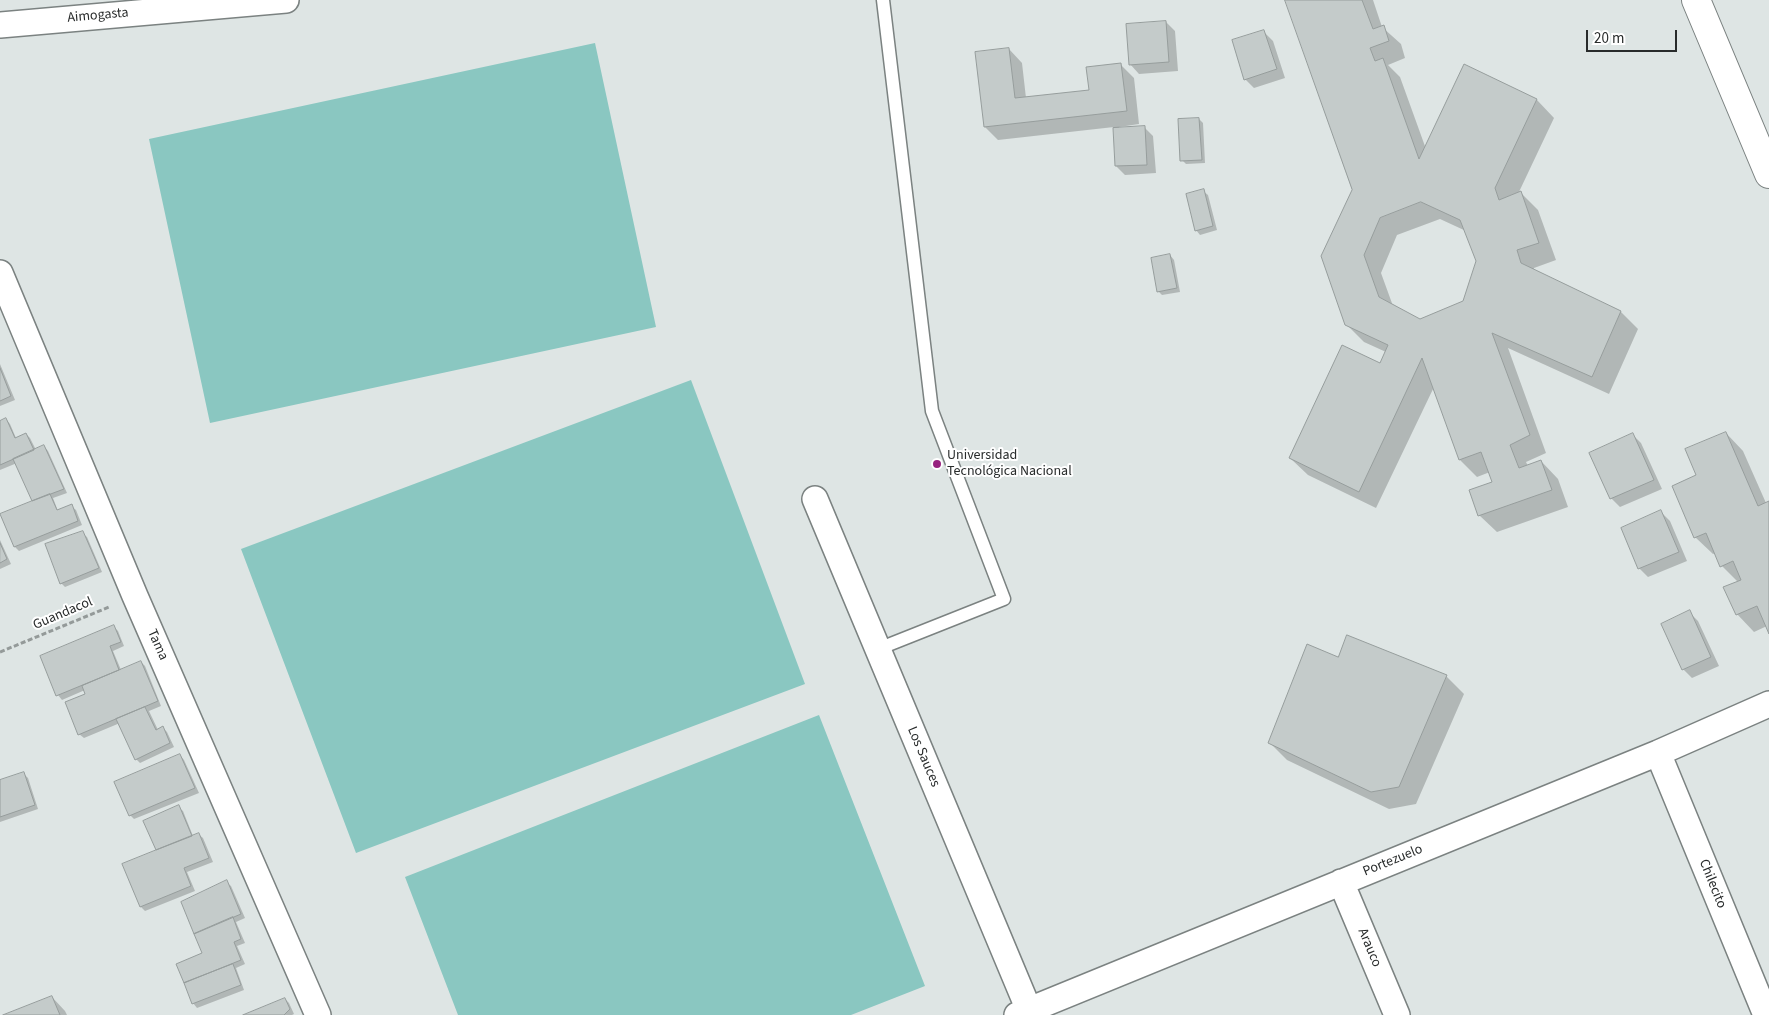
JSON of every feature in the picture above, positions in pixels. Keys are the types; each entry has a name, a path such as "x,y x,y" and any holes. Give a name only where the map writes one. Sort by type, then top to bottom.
{"street":[{"name":"Aimogasta","path":"0,25 286,0"},
{"path":"1696,0 1769,174"},
{"name":"Tama","path":"0,273 135,596 318,1015"},
{"name":"Los Sauces","path":"815,499 878,649 1025,1013"},
{"name":"Portezuelo","path":"1025,1013 1658,753 1769,704"},
{"name":"Chilecito","path":"1658,753 1766,1015"},
{"name":"Arauco","path":"1341,882 1397,1015"}],"lane":[{"path":"878,649 1004,599 932,411 883,0"}],"path":[{"name":"Guandacol","path":"0,652 135,596"}],"shaded area":[{"path":"595,43 656,327 210,423 149,139"},
{"path":"691,380 805,684 356,853 241,549"},
{"path":"819,715 925,986 851,1015 458,1015 405,877"}],"building":[{"path":"1285,0 1362,0 1373,29 1384,25 1389,41 1370,48 1375,61 1383,58 1419,159 1464,64 1537,99 1495,188 1499,200 1521,191 1539,243 1517,250 1521,263 1621,311 1592,377 1492,333 1530,435 1510,445 1519,468 1541,460 1552,490 1478,516 1469,490 1492,482 1481,452 1459,460 1422,358 1359,492 1289,458 1342,345 1380,363 1388,345 1345,325 1321,256 1352,190","holes":["1421,202 1460,220 1476,261 1463,301 1420,319 1379,297 1364,255 1380,218"]},
{"path":"1166,21 1169,62 1129,65 1126,24"},
{"path":"1264,30 1277,69 1244,80 1232,40"},
{"path":"1009,48 1015,98 1089,90 1086,67 1121,63 1127,111 984,127 975,52"},
{"path":"1199,118 1202,160 1180,161 1178,119"},
{"path":"1145,126 1147,165 1115,166 1113,128"},
{"path":"1204,189 1213,226 1195,231 1186,194"},
{"path":"1170,254 1177,288 1157,292 1151,258"},
{"path":"0,368 11,396 0,401"},
{"path":"6,418 15,438 26,433 34,450 0,465 0,421"},
{"path":"1726,432 1758,506 1769,501 1769,634 1757,606 1736,615 1723,587 1741,580 1733,561 1720,567 1706,533 1694,538 1672,486 1696,475 1685,449"},
{"path":"1633,433 1654,480 1610,499 1589,453"},
{"path":"44,445 64,489 32,501 13,459"},
{"path":"50,494 57,510 72,504 78,521 14,547 0,514"},
{"path":"1661,510 1679,552 1638,569 1621,528"},
{"path":"83,531 99,568 60,584 45,544"},
{"path":"0,543 7,559 0,563"},
{"path":"1690,610 1711,657 1682,670 1661,624"},
{"path":"114,625 121,642 110,646 119,670 56,696 40,656"},
{"path":"1347,635 1447,675 1399,787 1371,792 1268,743 1307,644 1338,657"},
{"path":"141,661 158,701 78,735 65,702 85,694 82,686"},
{"path":"145,707 156,730 163,726 170,743 135,760 116,719"},
{"path":"180,754 195,788 129,816 114,782"},
{"path":"24,772 35,805 0,817 0,780"},
{"path":"179,805 192,836 156,850 143,821"},
{"path":"199,833 209,858 184,868 191,886 140,907 122,864"},
{"path":"227,880 241,914 194,934 181,902"},
{"path":"233,917 241,939 234,942 241,960 184,983 176,964 202,953 194,934"},
{"path":"233,964 241,985 192,1004 184,983"},
{"path":"52,996 60,1015 3,1015"},
{"path":"285,998 290,1009 284,1015 243,1015"}],"place":[{"name":"Universidad Tecnológica Nacional","path":"937,464"}]}
